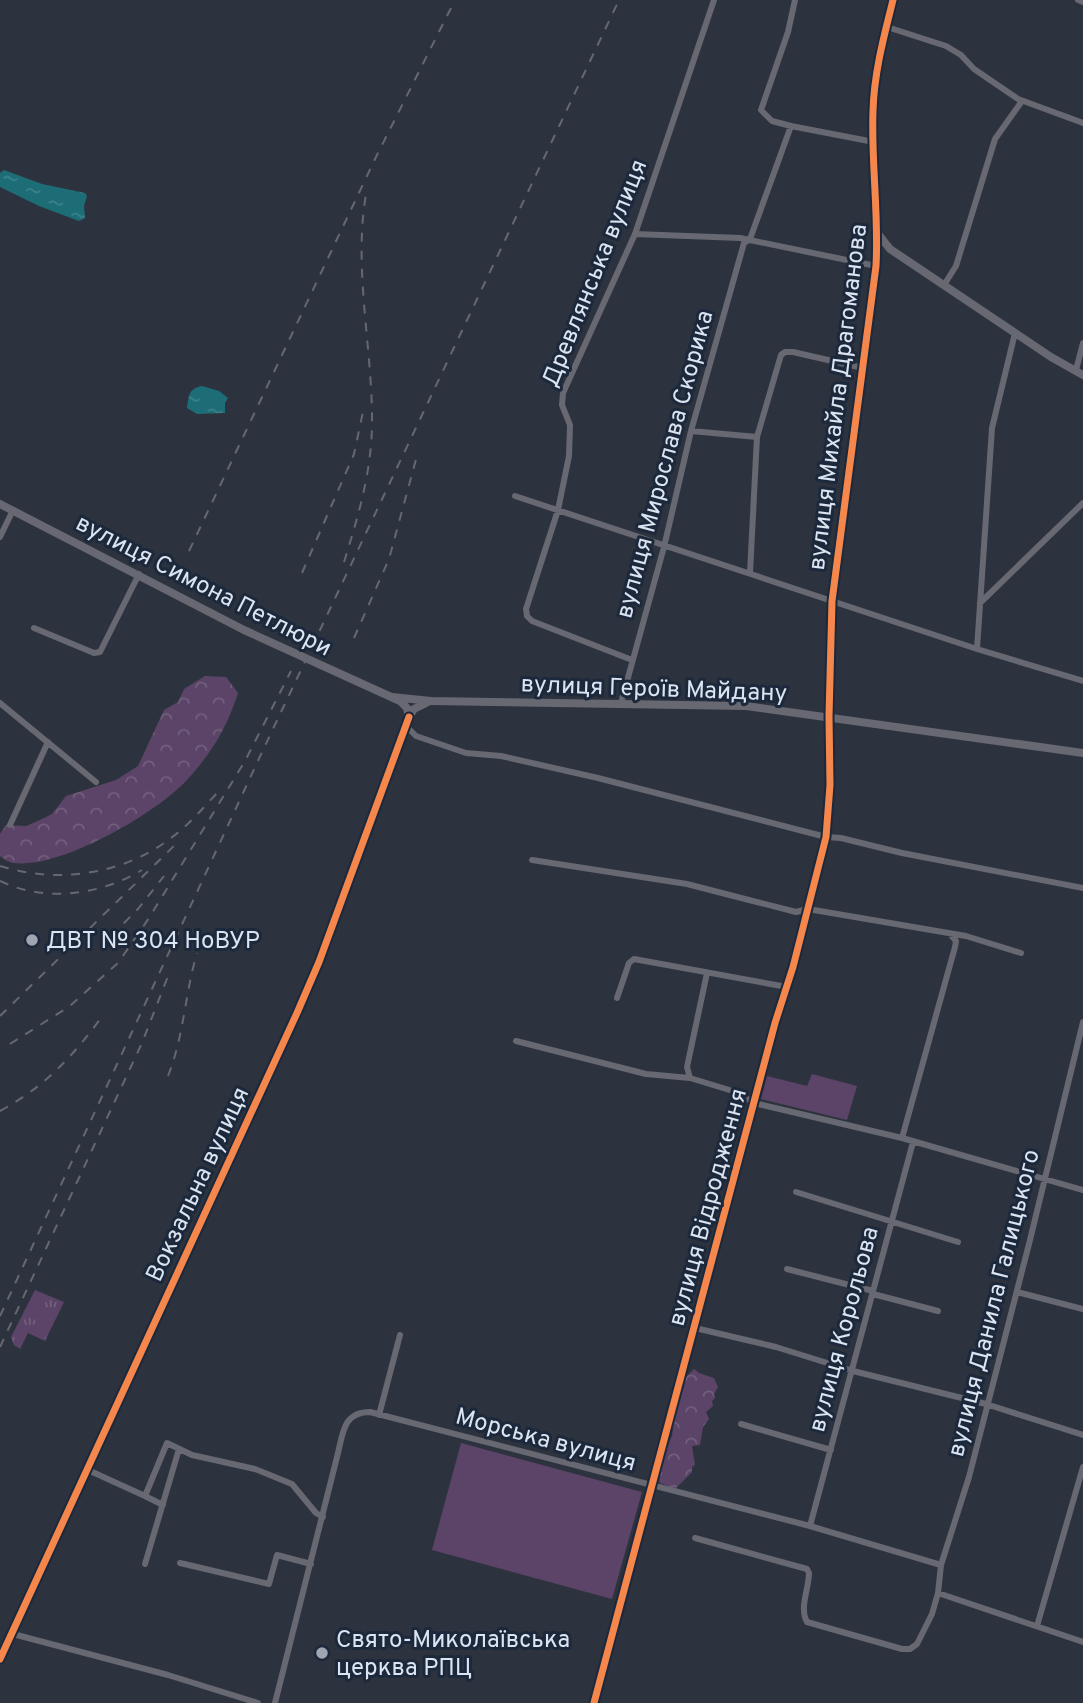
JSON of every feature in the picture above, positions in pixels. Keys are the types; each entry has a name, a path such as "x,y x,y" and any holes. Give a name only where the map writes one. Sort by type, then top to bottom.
{"street":[{"name":"Древлянська вулиця","path":"632,660 532,621 527,616 529,597 558,510 569,456 570,425 562,398 635,234 714,0"},
{"path":"794,0 788,32 761,110 772,121 874,142"},
{"name":"вулиця Михайла Драгоманова","path":"829,716 832,601 876,266 878,234 873,110 881,50 893,0"},
{"path":"1078,0 1083,2"},
{"path":"887,27 946,46 961,55 998,87 1022,102 1083,122"},
{"path":"943,285 956,266 995,139 1022,102"},
{"name":"вулиця Мирослава Скорика","path":"621,703 664,547 691,431 744,243 750,239 791,126"},
{"path":"635,234 750,239 876,266"},
{"path":"878,234 890,249 1079,372 1083,344"},
{"path":"977,649 992,428 1016,333"},
{"path":"750,573 757,437 781,355 785,352 863,368"},
{"path":"691,431 757,437"},
{"path":"515,496 977,649 1083,681"},
{"path":"980,603 1083,503"},
{"name":"вулиця Симона Петлюри","path":"0,504 243,630 392,697"},
{"path":"0,537 13,510"},
{"path":"34,628 94,653 100,652 139,574"},
{"path":"392,697 407,708 409,717"},
{"name":"вулиця Героїв Майдану","path":"392,697 432,701 746,706 1083,753"},
{"path":"409,717 414,709 432,701"},
{"path":"0,703 96,782"},
{"name":"вулиця Відродження","path":"594,1703 775,1023 808,909 825,837 830,785 829,716"},
{"name":"Вокзальна вулиця","path":"0,1659 310,984 409,717"},
{"path":"406,726 416,736 466,753 501,756 825,837 1083,888"},
{"path":"10,825 48,742"},
{"path":"532,860 687,884 796,912 808,909 965,936 1021,953"},
{"path":"902,1138 955,947 954,937 946,933"},
{"path":"617,998 629,963 634,959 787,987"},
{"path":"690,1077 687,1067 707,973"},
{"name":"вулиця Данила Галицького","path":"695,1538 807,1569 810,1573 809,1583 803,1609 807,1622 902,1649 910,1649 917,1644 932,1614 941,1565 968,1477 1017,1292 1083,1021"},
{"path":"516,1041 646,1074 690,1077 736,1092 754,1103 902,1138 1083,1191"},
{"name":"вулиця Корольова","path":"810,1526 913,1142"},
{"path":"796,1192 958,1242"},
{"path":"787,1269 938,1311"},
{"path":"1017,1292 1083,1309"},
{"path":"695,1328 986,1404 1083,1435"},
{"path":"379,1415 400,1335"},
{"name":"Морська вулиця","path":"323,1517 347,1421 358,1412 379,1415 810,1526 941,1565"},
{"path":"741,1424 831,1450"},
{"path":"145,1496 167,1443 192,1455 254,1469 292,1484 316,1513 323,1517 275,1703"},
{"path":"145,1564 179,1449"},
{"path":"1037,1626 1083,1467"},
{"path":"88,1471 163,1505"},
{"path":"180,1563 269,1584 277,1555 311,1564"},
{"path":"937,1593 1083,1642"},
{"path":"13,1634 168,1675 258,1703"}],"green space":[{"path":"205,676 226,677 238,693 229,718 211,751 172,794 153,809 106,837 56,857 33,863 14,863 0,856 0,834 6,825 26,826 40,820 52,814 66,796 116,780 138,766 164,710 178,702 184,689"},
{"path":"812,1074 857,1086 847,1120 761,1099 767,1076 807,1086"},
{"path":"35,1290 64,1302 45,1341 28,1333 20,1349 14,1345 11,1337"},
{"path":"694,1369 714,1378 718,1387 712,1401 713,1406 706,1412 709,1419 703,1427 700,1445 692,1446 695,1465 692,1472 675,1489 660,1483 659,1479 685,1378"},
{"path":"461,1443 642,1492 612,1599 432,1550"}],"water":[{"path":"4,170 42,184 85,193 85,218 79,221 0,187 0,173"},
{"path":"202,386 219,391 228,398 225,413 197,414 187,408 192,391"}],"railway":[{"path":"189,551 375,159 455,0"},
{"path":"0,1316 263,750 619,0"},
{"path":"344,562 363,495 371,444 371,396 362,277 363,218 367,189"},
{"path":"302,573 354,454 364,407"},
{"path":"354,638 389,559 418,452"},
{"path":"10,1044 70,1006 118,963 149,918 245,761 291,671"},
{"path":"0,866 66,875 89,873 132,861 171,838 218,792"},
{"path":"0,1016 180,840"},
{"path":"0,881 36,892 72,893 109,885 142,870"},
{"path":"111,936 138,909 164,876"},
{"path":"168,1076 178,1046 197,953"},
{"path":"0,1347 142,1043 170,971"},
{"path":"0,1111 58,1069 104,1014"}],"cycle path":[{"path":"594,1703 826,837 830,785 832,601 876,266 874,97 880,55 893,0"},
{"path":"0,1659 297,1013 319,962 409,717"}],"place":[{"name":"ДВТ № 304 НоВУР","path":"32,940"},
{"name":"Свято-Миколаївська церква РПЦ","path":"322,1653"}]}
